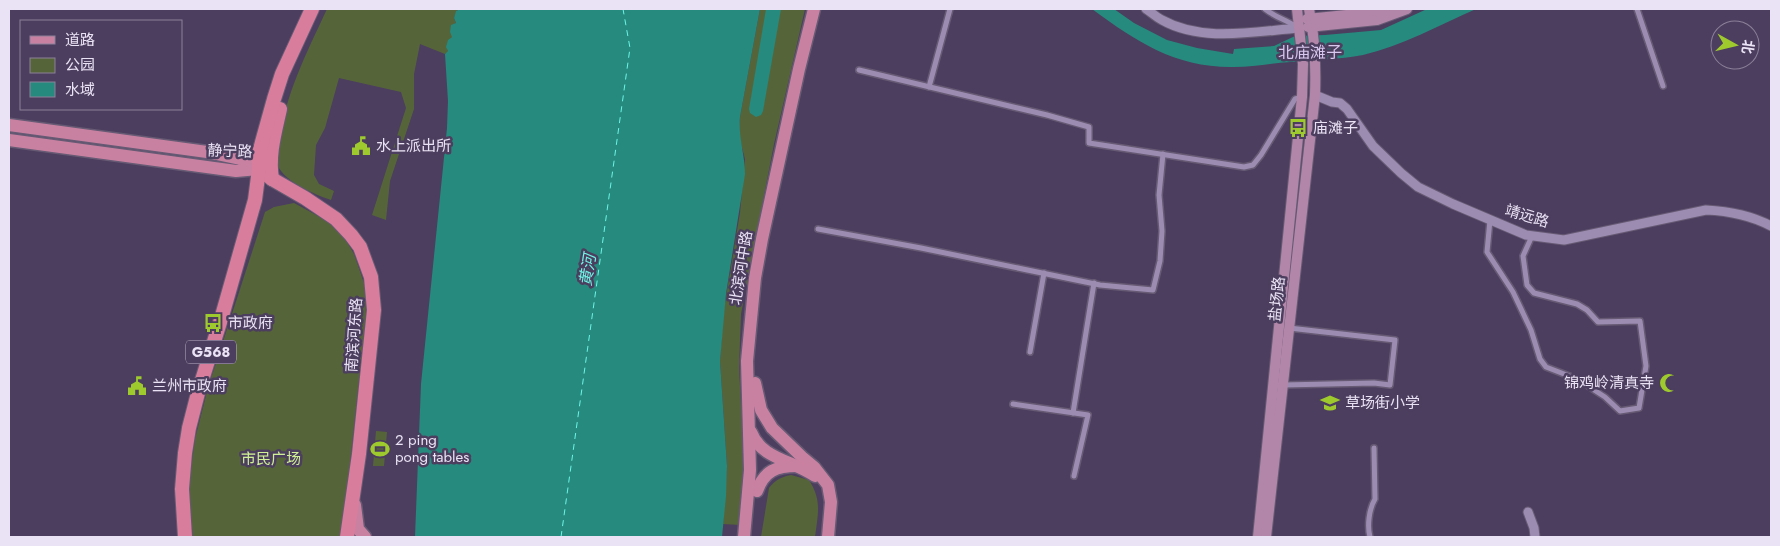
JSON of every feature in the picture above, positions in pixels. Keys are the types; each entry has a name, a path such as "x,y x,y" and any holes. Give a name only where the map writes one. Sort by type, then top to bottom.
{"highway":[{"name":"G568","path":"185,537 182,489 189,428 255,200 259,153 274,99 282,74 312,9"},
{"path":"272,179 273,139 283,98 296,63 322,9"},
{"name":"南滨河东路","path":"259,169 336,219 360,247 371,277 374,310 360,454 348,537"}],"main road":[{"name":"北滨河中路","path":"744,537 750,470 747,361 755,278 798,69 814,9"},
{"name":"北滨河中路","path":"752,537 760,451 755,383 756,333 762,280 768,240 821,9"},
{"path":"1297,9 1299,27 1331,16 1376,12 1385,9"},
{"path":"1312,21 1377,20 1407,9"},
{"name":"盐场路","path":"1266,537 1315,94 1316,63 1312,21"},
{"name":"盐场路","path":"1258,537 1302,97 1303,64 1299,27"},
{"name":"静宁路","path":"9,125 207,152 240,159 259,169"},
{"name":"静宁路","path":"9,140 236,171 259,169"},
{"path":"755,383 758,402 766,419 799,462 815,476 824,490 826,507 824,537"},
{"path":"749,415 750,429 760,451 814,467 828,485 831,502 828,537"},
{"path":"750,470 760,451"},
{"path":"757,491 761,480 766,474 799,462"},
{"path":"356,476 356,521 362,535 365,537"}],"street":[{"path":"930,87 950,9"},
{"path":"1146,9 1163,21 1192,31 1219,34 1299,27"},
{"path":"1265,9 1275,17 1299,27"},
{"path":"1637,9 1663,86"},
{"path":"859,70 1047,115 1089,127 1089,143 1244,167 1253,165 1295,99 1302,97"},
{"name":"靖远路","path":"1315,94 1332,102 1340,103 1373,146 1418,187 1434,196 1532,236 1564,240 1706,210 1720,210 1771,226"},
{"path":"818,229 935,250 1094,283 1153,290 1162,231 1159,195 1163,154"},
{"path":"1490,220 1487,252 1513,292 1531,330 1540,359 1546,367 1577,379 1605,397 1620,411 1639,408 1646,366 1640,321 1598,322 1587,310 1577,304 1534,293 1527,285 1523,256 1532,236"},
{"path":"1030,352 1044,273"},
{"path":"1073,413 1094,283"},
{"path":"1282,385 1374,383 1390,385 1395,340 1289,328"},
{"path":"1013,404 1088,415 1074,476"},
{"path":"1370,537 1372,505 1375,499 1374,448"},
{"path":"1528,512 1536,537"}],"green space":[{"path":"327,9 460,9 457,10 454,18 456,23 452,25 452,37 447,44 448,52 445,54 420,44 414,74 414,109 390,181 386,220 372,215 406,108 401,92 339,78 325,128 316,145 314,175 319,184 334,191 331,200 291,181 284,175 276,161 286,107"},
{"path":"760,9 805,9 774,144 741,314 739,367 744,465 741,525 723,524 727,466 720,361 723,315 740,213 745,159 738,132"},
{"name":"市民广场","path":"294,203 329,222 344,237 354,254 365,286 366,315 342,537 193,537 188,492 195,439 208,388 265,212 274,207"},
{"name":"2 ping pong tables","path":"376,431 387,432 384,466 373,466"},
{"path":"791,475 809,480 816,494 818,507 815,537 761,537 769,488 778,479"}],"water":[{"name":"黄河","path":"460,9 760,9 740,117 745,174 726,294 720,361 727,466 722,537 415,537 421,384 447,128 448,101 445,54 448,51 446,47 448,40 452,37 450,32 451,25 456,23 454,18 456,11"},
{"path":"766,9 781,9 763,111 761,115 756,117 750,113 749,109"},
{"path":"1092,9 1114,9 1134,23 1167,40 1197,48 1233,54 1234,49 1274,46 1295,36 1381,30 1427,9 1476,9 1406,41 1363,55 1234,67 1213,66 1175,58 1141,42"}],"ferry route":[{"path":"561,537 630,48 623,9"}],"place":[{"name":"庙滩子","path":"1298,128"},
{"name":"水上派出所","path":"361,146"},
{"name":"市政府","path":"213,323"},
{"name":"锦鸡岭清真寺","path":"1669,383"},
{"name":"兰州市政府","path":"137,386"},
{"name":"草场街小学","path":"1330,403"},
{"name":"2 ping pong tables","path":"380,449"}],"district":[{"name":"北庙滩子","path":"1310,52"}]}
